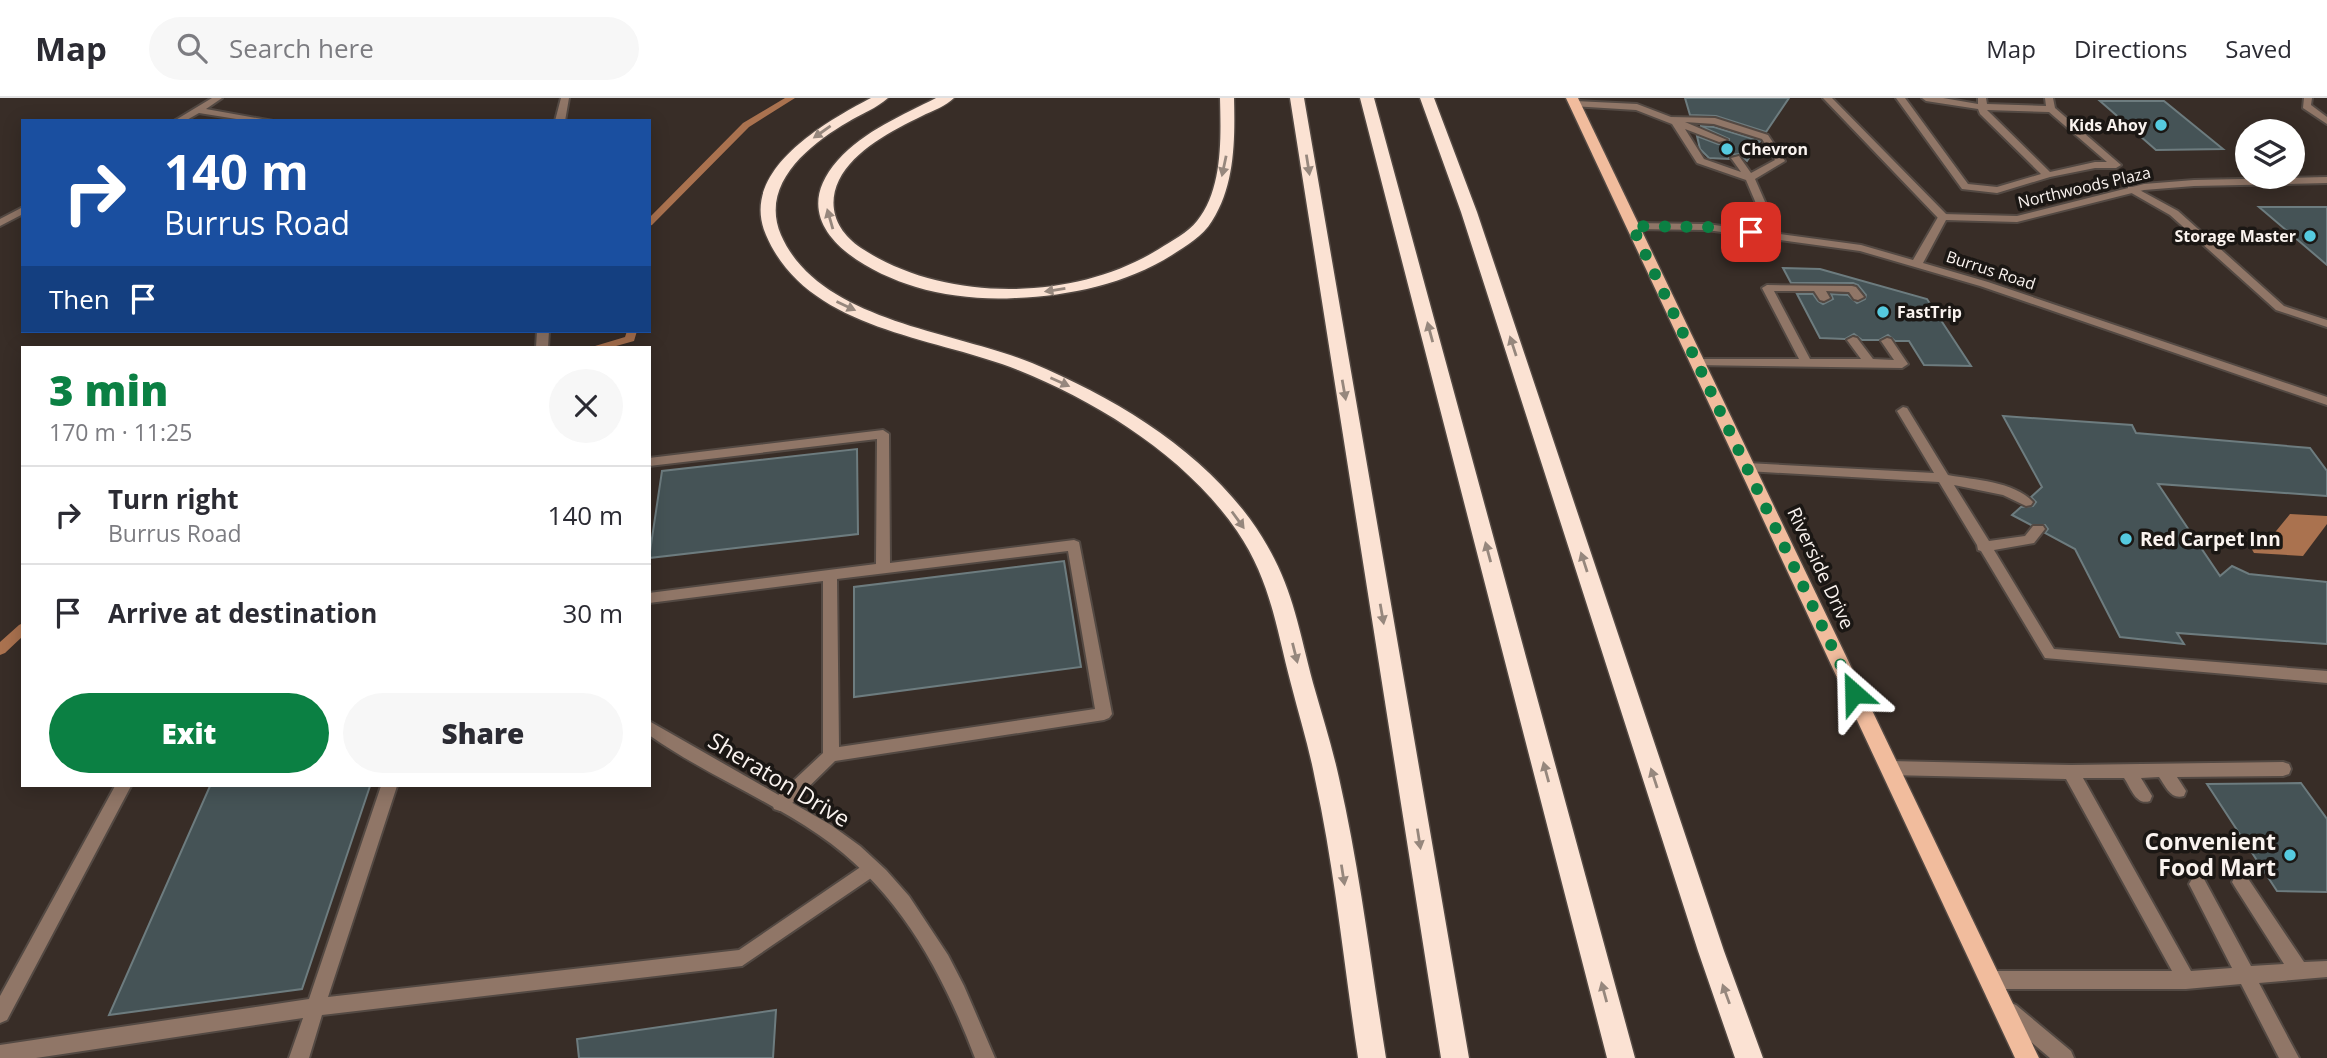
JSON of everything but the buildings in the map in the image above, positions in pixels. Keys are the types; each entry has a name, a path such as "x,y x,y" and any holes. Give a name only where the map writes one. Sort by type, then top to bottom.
{"highway":[{"path":"881,98 828,127 803,146 777,176 770,195 773,233 792,267 837,302 875,318 1020,365 1080,391 1132,423 1193,470 1239,518 1278,586 1330,790 1372,1058"},
{"path":"947,98 872,139 838,168 826,195 828,219 837,236 859,256 880,268 944,288 1003,294 1049,291 1095,283 1134,271 1169,252 1204,223 1218,193 1228,144 1227,98"},
{"path":"1297,98 1455,1058"},
{"path":"1367,98 1621,1058"},
{"path":"1427,98 1469,212 1749,1058"}],"main road":[{"name":"Riverside Drive","path":"1573,101 2027,1058"}],"street":[{"path":"181,119 218,98"},
{"path":"560,119 565,98"},
{"path":"1900,98 1965,187 1997,190 2048,174 2095,165 2116,165 2050,103 1926,98"},
{"path":"2308,98 2306,106 2327,121"},
{"path":"1825,99 1943,217 1917,263"},
{"path":"1573,101 1637,107 1674,119 1722,140"},
{"path":"1982,102 1983,112 2048,174"},
{"path":"197,110 256,119"},
{"path":"1674,119 1714,121 1765,137 1780,162 1750,178 1700,161 1674,119"},
{"path":"1736,158 1750,178 1774,234"},
{"name":"Northwoods Plaza","path":"1943,217 2017,219 2130,189 2194,183 2327,180"},
{"path":"2130,189 2174,214 2280,308 2327,324"},
{"path":"0,223 21,211"},
{"name":"Burrus Road","path":"1632,226 1707,227 1774,234 1861,248 1917,263 2327,401"},
{"path":"1806,362 1768,288 1821,293 1852,289 1858,297"},
{"path":"1853,340 1869,362"},
{"path":"1697,363 1902,363 1887,341"},
{"path":"1903,411 2050,654 2327,677"},
{"path":"651,462 883,434 883,569"},
{"path":"1747,467 1943,478 2007,491 2025,502"},
{"path":"1983,547 2029,540 2038,529"},
{"path":"651,598 1074,545 1104,714 831,755 780,804"},
{"path":"830,575 831,755"},
{"name":"Sheraton Drive","path":"651,728 826,831 888,882 927,933 968,1012 985,1058"},
{"path":"1889,768 2071,772 2283,769"},
{"path":"2128,770 2144,796"},
{"path":"2164,771 2178,791"},
{"path":"2071,772 2186,980"},
{"path":"0,1014 122,787"},
{"path":"299,1058 389,787"},
{"path":"0,1054 318,1007 742,958 871,869"},
{"path":"2241,882 2299,971"},
{"path":"2198,884 2247,974 2288,1058"},
{"path":"1990,980 2186,980 2327,969"},
{"path":"2002,1004 2064,1058"}],"shaded area":[{"path":"2290,514 2327,516 2327,524 2303,556 2254,553 2250,546 2263,547"}],"waterway":[{"path":"651,221 746,125 791,98"},
{"path":"606,346 630,339 632,333"},
{"path":"0,650 21,630"}],"place":[{"name":"Kids Ahoy","path":"2161,125"},
{"name":"Chevron","path":"1727,149"},
{"name":"Storage Master","path":"2310,236"},
{"name":"FastTrip","path":"1883,312"},
{"name":"Red Carpet Inn","path":"2126,539"},
{"name":"Convenient Food Mart","path":"2290,855"}],"route":[{"path":"1751,232 1707,227 1632,226 1854,693"}]}
